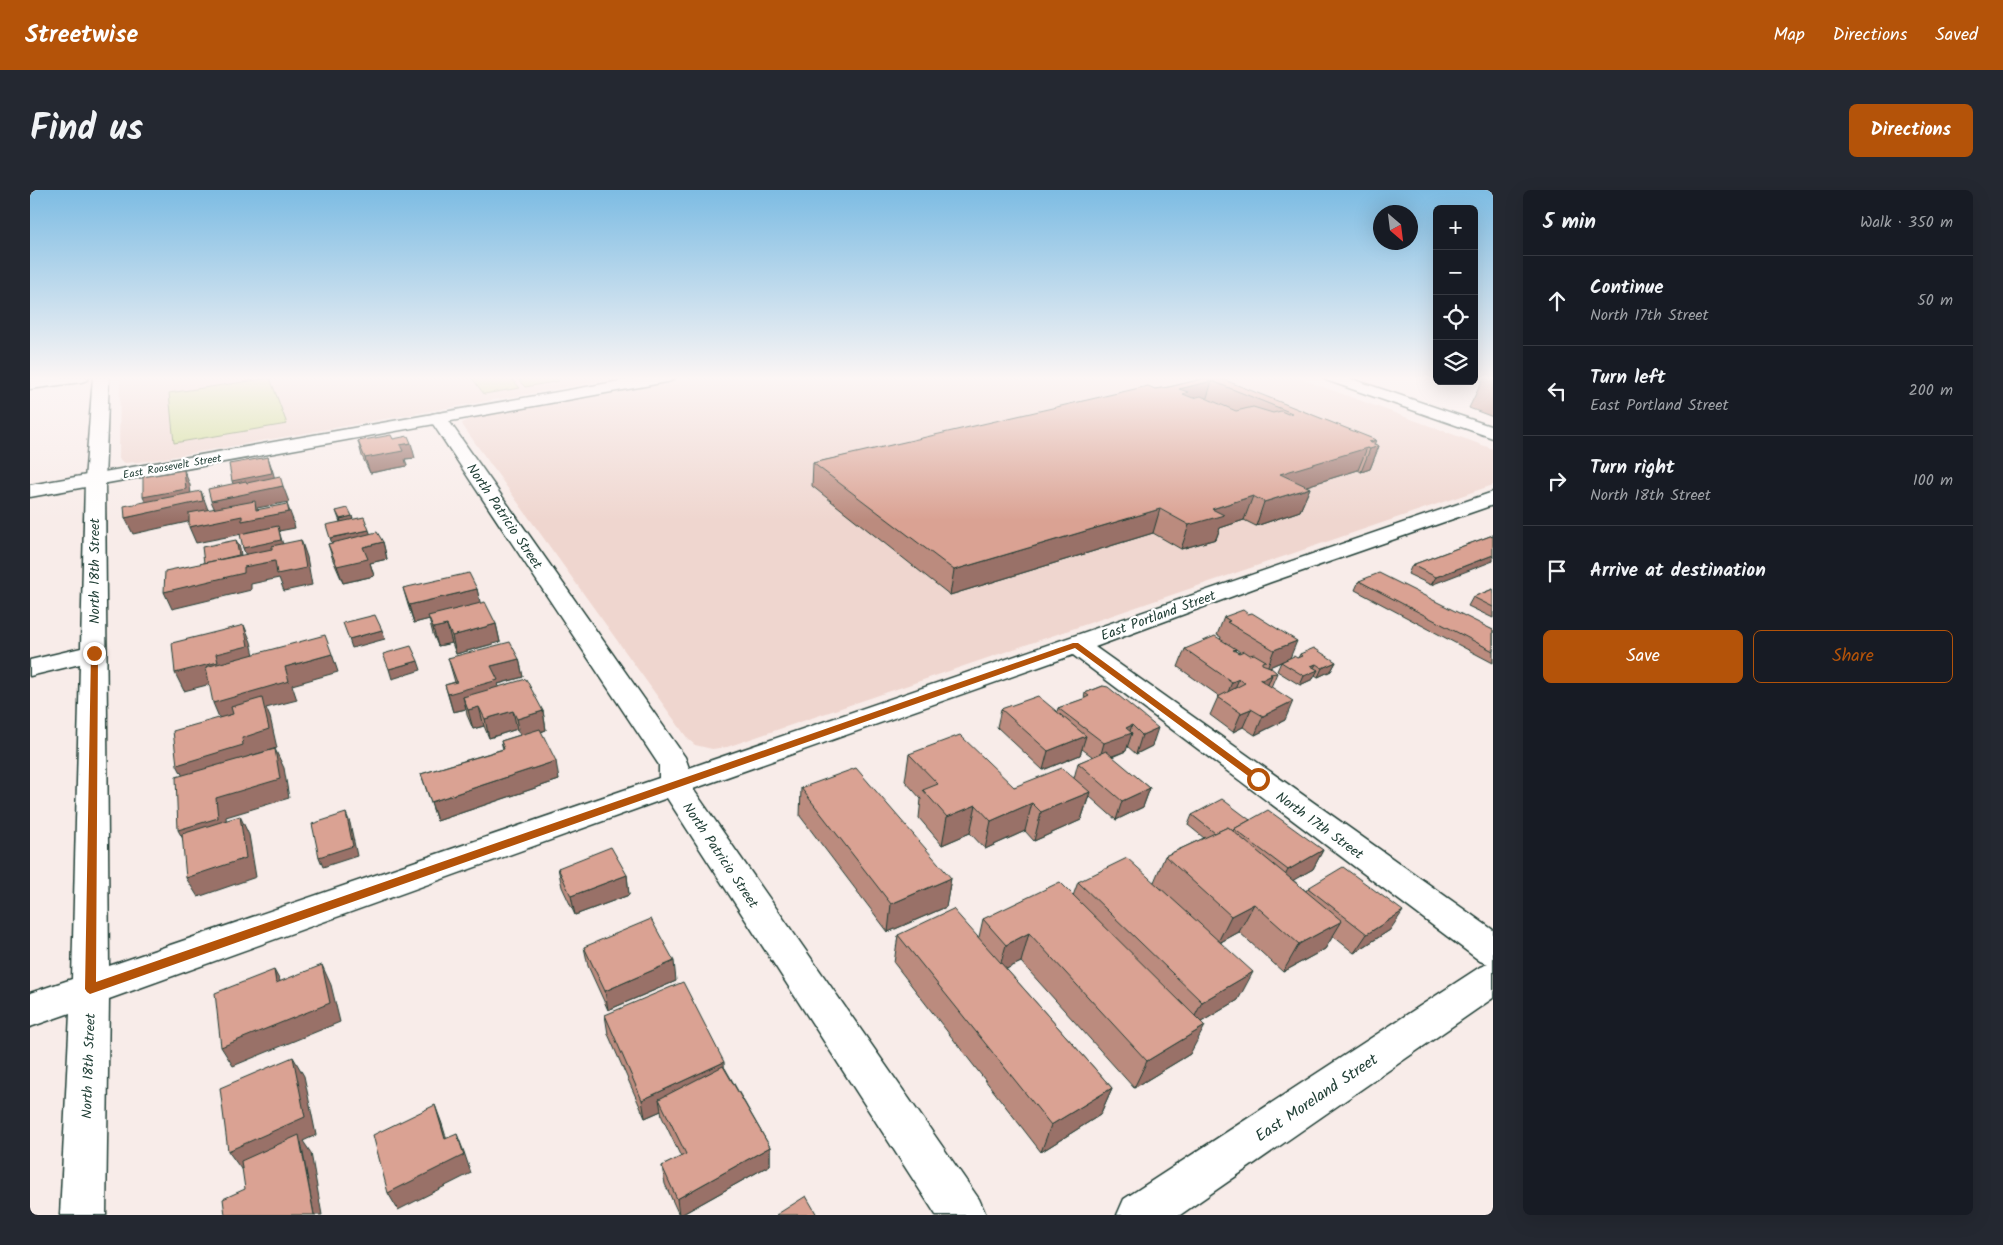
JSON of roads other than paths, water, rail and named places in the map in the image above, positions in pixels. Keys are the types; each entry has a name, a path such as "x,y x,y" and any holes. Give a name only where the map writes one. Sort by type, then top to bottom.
{"street":[{"name":"North 18th Street","path":"83,1215 90,989 95,480 98,425"},
{"name":"East Roosevelt Street","path":"30,491 400,425"},
{"name":"North Patricio Street","path":"443,425 674,764 674,784 964,1215"},
{"path":"1470,425 1493,433"},
{"name":"East Portland Street","path":"30,1010 1493,498"},
{"name":"North 17th Street","path":"1076,645 1493,950"},
{"path":"30,668 94,653"},
{"name":"East Moreland Street","path":"1140,1215 1493,978"}]}
